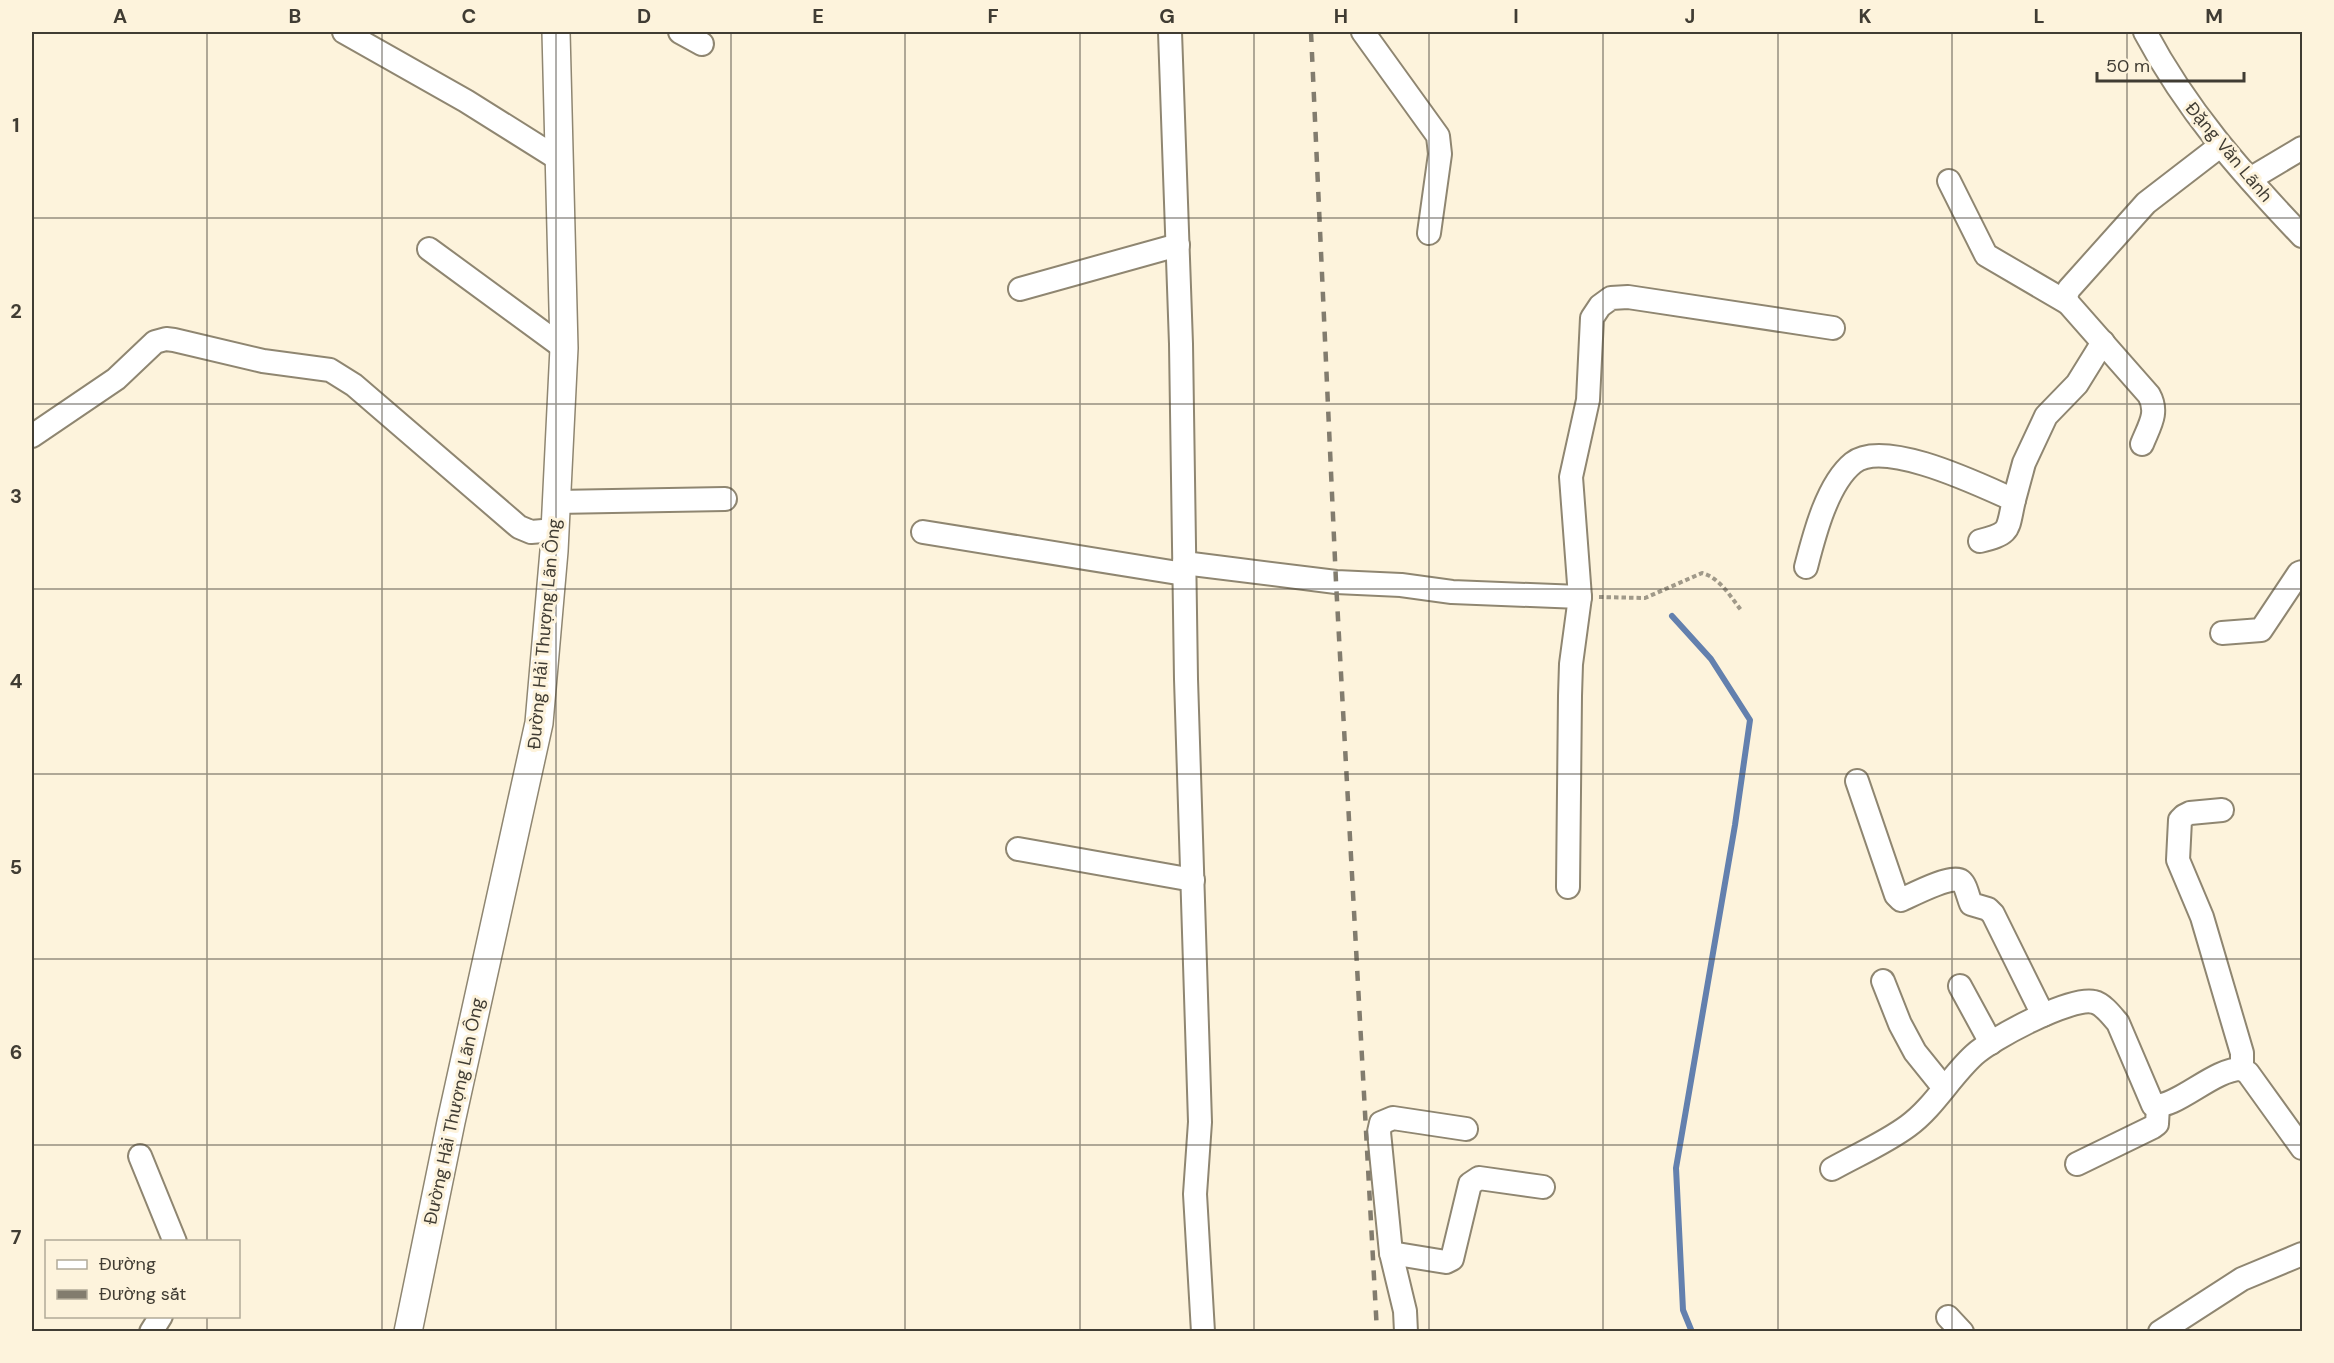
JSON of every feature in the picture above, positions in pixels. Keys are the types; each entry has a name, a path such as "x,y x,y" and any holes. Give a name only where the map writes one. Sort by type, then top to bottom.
{"street":[{"path":"344,32 466,101 560,160"},
{"name":"Đường Hải Thượng Lãn Ông","path":"408,1332 495,916 537,737 544,681 555,530 564,348 556,32"},
{"path":"680,32 702,44"},
{"path":"1170,32 1178,245 1186,679 1200,1122 1195,1194 1203,1332"},
{"path":"1363,32 1438,136 1440,154 1429,233"},
{"name":"Đặng Văn Lãnh","path":"2145,32 2190,108 2220,146 2302,236"},
{"path":"2068,303 2066,296 2069,289 2138,211 2220,146"},
{"path":"2250,179 2302,148"},
{"path":"1949,182 1986,255 2068,303 2149,395 2155,411 2142,444"},
{"path":"1020,290 1178,245"},
{"path":"429,249 564,348"},
{"path":"1568,887 1571,664 1580,597 1571,477 1588,400 1592,318 1600,306 1611,298 1628,297 1833,328"},
{"path":"32,436 116,379 155,342 166,339 174,340 262,361 337,373 354,385 519,527 531,532 555,530"},
{"path":"1980,541 2001,536 2007,530 2024,463 2046,416 2077,384 2103,342"},
{"path":"1806,567 1818,522 1840,477 1853,463 1863,457 1881,454 1925,464 2014,500"},
{"path":"556,502 724,499"},
{"path":"923,532 1184,569 1401,585 1452,592 1580,597"},
{"path":"2222,633 2261,630 2299,573 2302,572"},
{"path":"1857,781 1896,895 1901,900 1948,880 1958,879 1964,883 1971,904 1988,909 1992,914 2043,1015"},
{"path":"2222,810 2190,813 2184,816 2180,820 2177,852 2178,860 2202,916 2242,1053 2242,1069"},
{"path":"1018,849 1193,880"},
{"path":"1883,981 1900,1024 1915,1052 1944,1088"},
{"path":"1960,986 1991,1043"},
{"path":"1832,1169 1907,1127 1925,1111 1975,1054 1991,1043 2043,1015 2077,1002 2095,1002 2109,1012 2118,1023 2153,1104 2158,1106 2166,1104 2224,1072 2242,1069 2248,1073 2302,1148"},
{"path":"2077,1164 2153,1127 2157,1124 2158,1106"},
{"path":"1406,1332 1405,1311 1391,1253 1379,1132 1381,1123 1393,1118 1466,1129"},
{"path":"140,1156 174,1240"},
{"path":"1391,1253 1446,1262 1452,1259 1470,1184 1479,1178 1543,1187"},
{"path":"2160,1332 2242,1279 2302,1254"},
{"path":"151,1332 160,1318"}],"path":[{"path":"1580,597 1644,598 1702,573 1718,581 1741,610"}],"waterway":[{"path":"1672,616 1711,659 1750,720 1735,825 1676,1168 1683,1310 1692,1332"}],"railway":[{"path":"1311,32 1336,582 1377,1332"}]}
